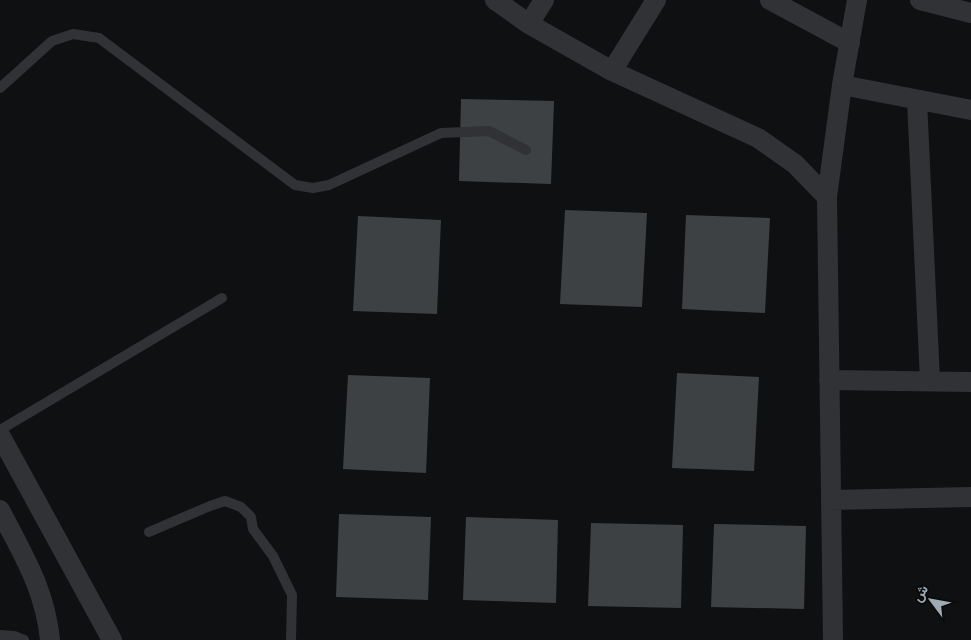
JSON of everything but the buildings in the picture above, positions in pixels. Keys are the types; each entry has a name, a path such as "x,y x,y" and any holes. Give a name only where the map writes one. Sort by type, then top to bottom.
{"street":[{"path":"495,0 529,24 612,71 758,138 796,164 827,197"},
{"path":"529,24 544,0"},
{"path":"612,71 656,0"},
{"path":"770,0 850,43"},
{"path":"833,640 827,197 842,85 857,0"},
{"path":"920,0 971,13"},
{"path":"842,85 971,110"},
{"path":"917,100 930,381"},
{"path":"829,380 971,382"},
{"path":"0,434 112,640"},
{"path":"831,500 971,497"},
{"path":"0,510 37,580 48,619 50,640"}],"lane":[{"path":"0,88 52,41 73,34 99,38 294,185 313,188 329,185 442,132 489,131 526,150"},
{"path":"0,430 222,298"},
{"path":"149,532 225,501 241,507 250,518 253,529 274,556 292,595 291,640"},
{"path":"0,634 24,640"}]}
